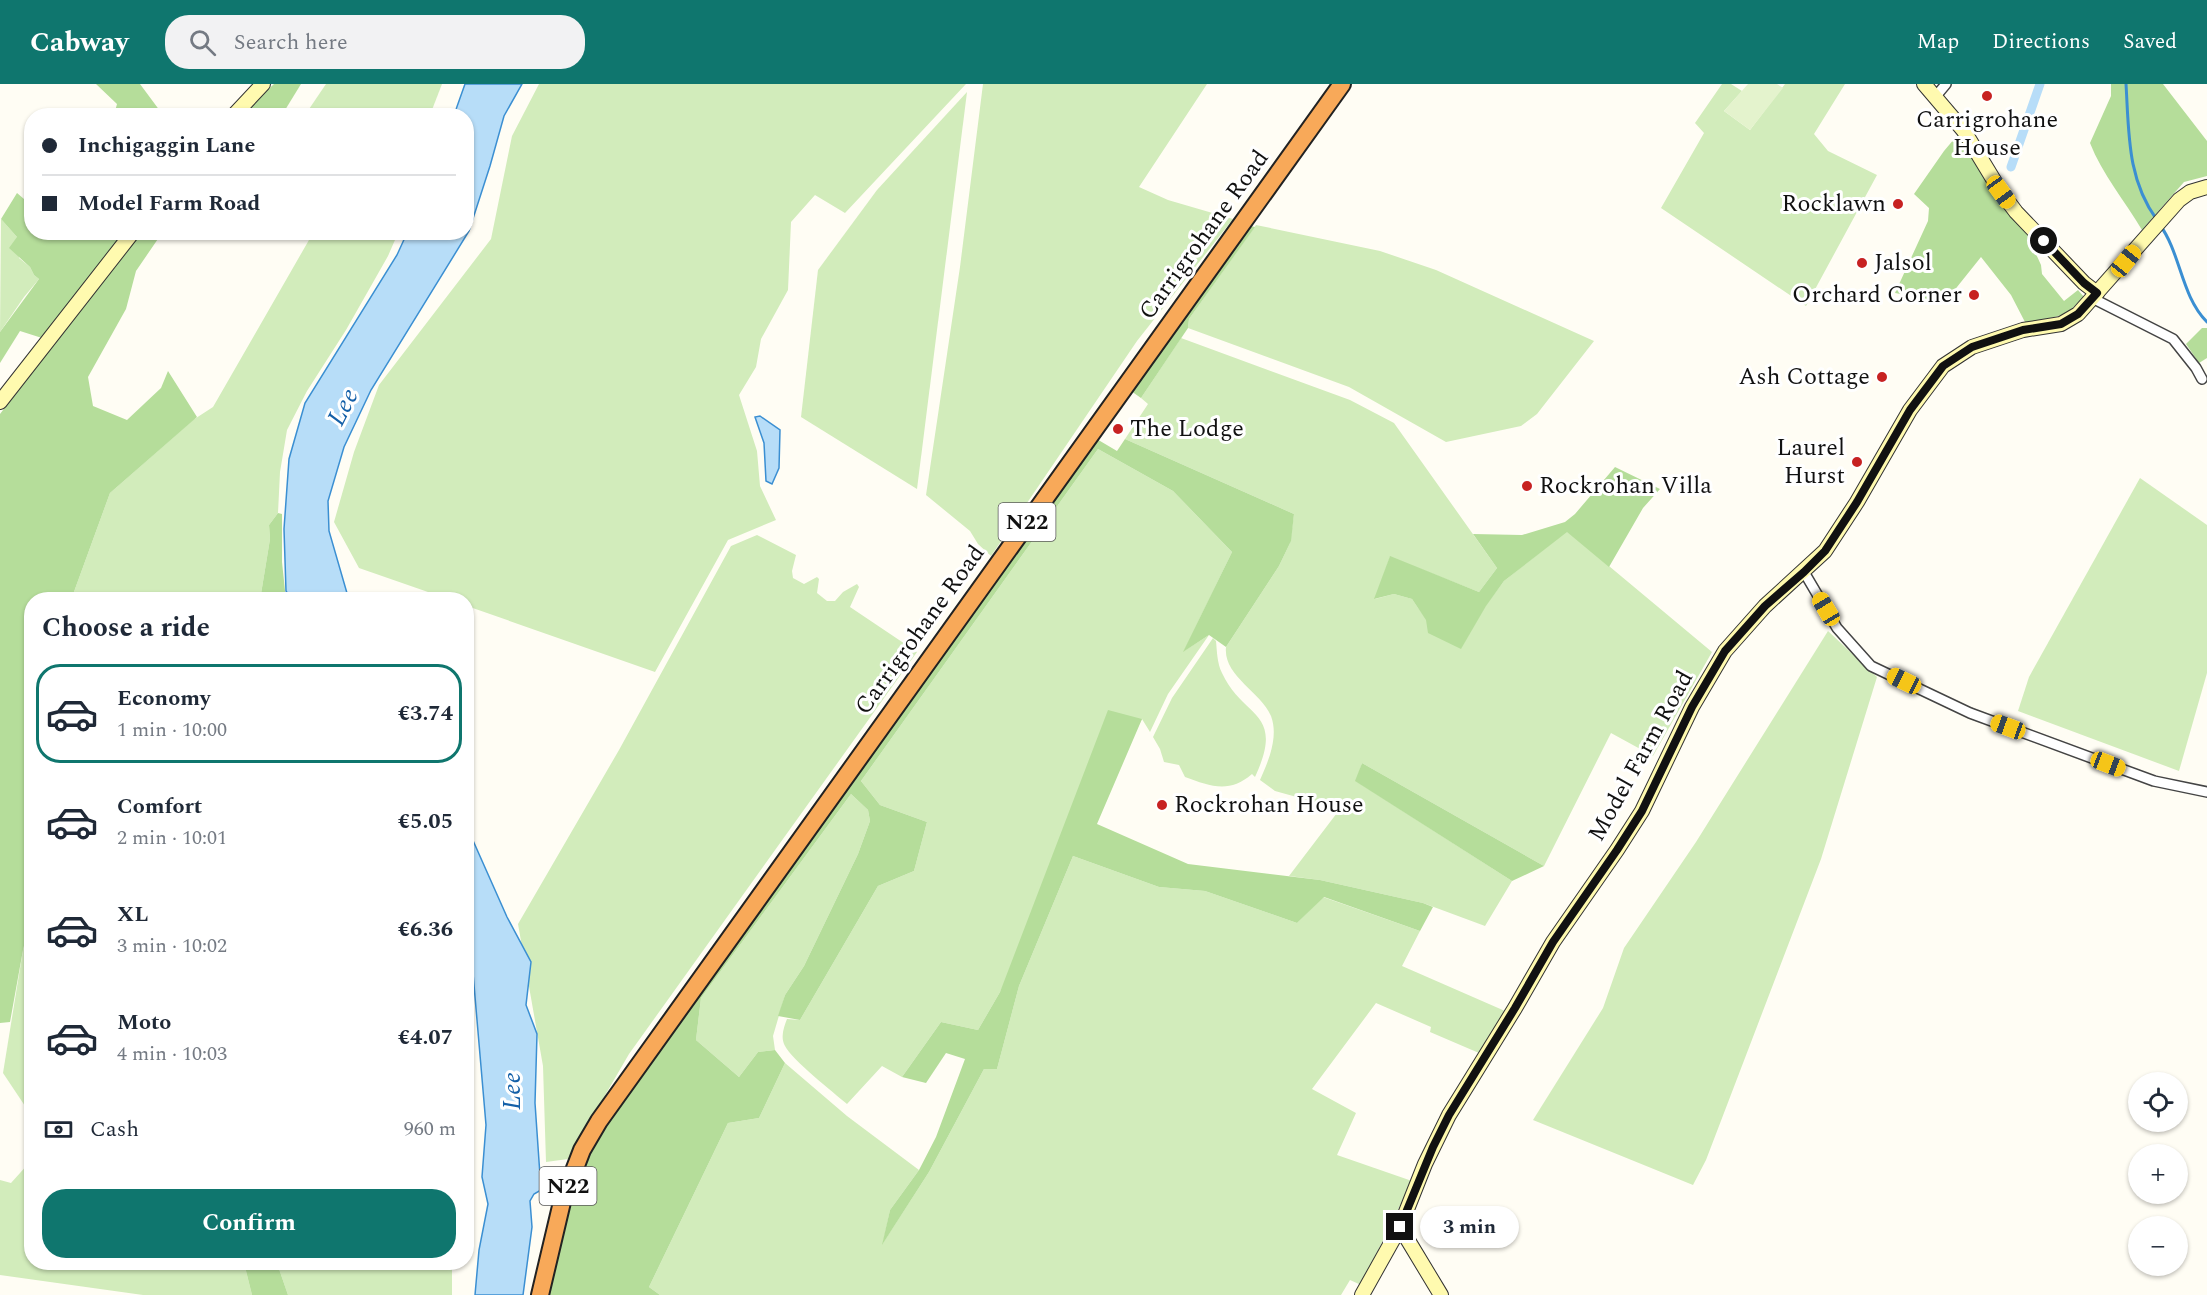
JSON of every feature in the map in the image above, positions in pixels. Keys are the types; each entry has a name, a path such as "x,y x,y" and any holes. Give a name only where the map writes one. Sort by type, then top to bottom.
{"highway":[{"name":"Carrigrohane Road","path":"540,1295 562,1202 572,1174 598,1121 1342,84"}],"main road":[{"path":"240,108 263,84"},
{"path":"1924,84 1964,131 2001,192 2016,212 2095,296"},
{"name":"Model Farm Road","path":"1362,1295 1400,1227 1433,1147 1449,1115 1553,942 1642,811 1692,707 1725,651 1765,606 1825,551 1857,502 1910,410 1943,366 1972,347 2023,330 2061,324 2078,314 2179,200 2190,192 2207,188"},
{"path":"0,402 127,240"},
{"path":"1400,1227 1441,1295"}],"street":[{"path":"1936,96 1946,84"},
{"path":"2095,296 2173,339 2202,379"},
{"path":"1804,572 1837,627 1871,666 1970,713 2154,782 2207,792"}],"green space":[{"path":"96,84 140,84 158,108 116,108 117,104"},
{"path":"274,84 301,84 286,108 248,108"},
{"path":"326,84 442,84 433,108 310,108"},
{"path":"539,84 966,84 845,213 815,195 791,222 788,290 761,339 756,367 739,395 757,451 760,486 776,520 728,540 655,672 474,608 474,592 428,592 359,568 334,522 354,452 379,385 491,239 512,136"},
{"path":"983,84 1207,84 1139,187 1168,200 1233,219 1137,341 991,556 978,544 970,531 926,495 960,267"},
{"path":"1722,84 1731,84 1742,91 1724,111 1750,130 1785,84 1845,84 1814,134 1828,151 1877,175 1806,306 1661,208 1704,133 1695,123"},
{"path":"1748,84 1777,84 1783,88 1750,130 1724,111"},
{"path":"2111,84 2163,84 2207,141 2207,176 2184,182 2142,230 2107,177 2090,143 2111,96"},
{"path":"967,92 917,489 801,417 818,270 877,190"},
{"path":"1960,132 2010,212 2041,248 2036,254 2042,274 2064,301 2078,290 2084,297 2066,314 2026,324 2011,295 1981,257 1945,302 1895,293 1928,221 1929,208 1914,194"},
{"path":"17,193 24,199 24,240 121,240 42,338 20,331 0,363 0,332 39,279 30,267 9,248 17,237 1,219"},
{"path":"1,219 17,237 19,258 39,279 0,332"},
{"path":"1246,225 1255,227 1189,319 1188,328 1141,398 1131,391"},
{"path":"1256,225 1380,251 1436,270 1594,341 1537,414 1521,426 1446,442 1349,387 1188,328 1189,319"},
{"path":"135,240 157,240 136,271 126,309 88,377 93,406 127,420 161,388 168,371 197,417 110,493 74,592 24,592 24,946 10,1022 0,1023 0,414"},
{"path":"309,240 395,240 346,330 307,391 287,430 280,472 278,513 269,525 270,539 261,592 74,592 110,493 193,420 213,407"},
{"path":"2202,328 2207,328 2207,358 2199,363 2186,344"},
{"path":"1181,338 1350,400 1394,423 1497,568 1479,592 1390,557 1375,599 1394,594 1412,599 1422,614 1446,639 1461,648 1486,605 1504,581 1567,531 1712,652 1653,756 1611,733 1544,866 1362,763 1356,781 1512,881 1485,926 1423,903 1320,880 1289,876 1340,809 1275,791 1260,780 1272,749 1274,732 1271,716 1266,707 1230,666 1226,647 1279,566 1290,543 1294,514 1125,439 1148,404 1141,398"},
{"path":"1095,438 1117,451 1125,439 1294,514 1291,541 1279,566 1226,647 1209,635 1183,652 1232,552 1173,491 1098,449 861,781 880,805 927,822 914,871 878,886 800,1020 778,1016 785,995 804,966 858,854 870,821 868,810 851,794 701,998 696,1040 739,1077 758,1052 775,1050 785,1063 759,1118 728,1123 649,1287 660,1295 549,1295 552,1269 583,1166 620,1098"},
{"path":"1098,449 1173,491 1232,552 1184,651 1209,635 1168,694 1150,732 1142,719 978,1030 941,1022 902,1077 882,1066 847,1104 789,1052 784,1043 784,1029 787,1019 800,1020 878,886 914,871 927,822 880,805 861,781"},
{"path":"1615,467 1660,489 1643,508 1609,567 1567,532 1504,581 1486,606 1461,649 1428,633 1426,620 1412,599 1394,594 1374,599 1390,556 1479,592 1497,568 1473,534 1522,535 1565,522 1575,514"},
{"path":"2140,478 2207,525 2207,673 2179,771 2018,711 2029,677"},
{"path":"278,513 282,514 282,562 285,592 261,592 270,539 269,525"},
{"path":"757,535 796,555 792,571 793,578 804,584 817,577 819,579 817,593 827,601 835,601 843,592 857,584 859,587 850,607 917,652 629,1054 568,1159 546,1162 543,1066 518,924 619,750 731,546"},
{"path":"1828,631 1877,677 1821,859 1706,1160 1693,1185 1533,1120 1603,1008 1624,948 1696,842"},
{"path":"1213,638 1216,641 1222,673 1240,699 1258,717 1264,727 1266,739 1255,777 1252,774 1244,780 1227,786 1211,785 1185,777 1179,765 1164,762 1153,737 1172,698"},
{"path":"1108,710 1142,719 1097,824 1188,864 1320,880 1433,907 1420,931 1324,897 1297,923 1205,891 1159,887 1073,856 1019,986 997,1069 984,1069 929,1172 882,1245 890,1210 919,1170 936,1137 965,1059 946,1053 926,1083 902,1077 941,1022 978,1030 1000,992"},
{"path":"1362,763 1544,866 1512,881 1355,781"},
{"path":"851,794 868,810 870,821 858,854 804,966 785,995 773,1036 775,1050 758,1052 739,1077 696,1040 701,998"},
{"path":"1073,856 1159,887 1205,891 1297,923 1323,897 1420,931 1402,966 1505,1011 1479,1053 1430,1032 1431,1027 1376,1003 1312,1089 1356,1113 1337,1155 1412,1181 1361,1285 1350,1280 1341,1295 660,1295 649,1287 728,1123 759,1118 785,1063 847,1116 919,1170 890,1210 883,1243 929,1172 984,1069 997,1069 1019,986"},
{"path":"24,946 24,1104 3,1073"},
{"path":"24,1169 24,1270 246,1270 252,1295 143,1295 0,1275 0,1180 11,1183"},
{"path":"246,1270 279,1270 288,1295 252,1295"},
{"path":"279,1270 452,1270 452,1295 288,1295"}],"water":[{"path":"465,84 522,84 504,116 474,216 474,108 456,108"},
{"name":"Lee","path":"404,240 463,240 371,390 344,447 328,501 329,531 347,592 287,592 284,529 289,459 305,403 397,255"},
{"path":"760,416 780,430 779,468 772,484 766,481 764,443 755,417"},
{"name":"Lee","path":"474,843 507,917 531,962 526,1005 537,1034 535,1103 541,1190 534,1194 530,1201 532,1227 523,1295 475,1295 479,1250 488,1204 482,1177 486,1125 474,985"}],"waterway":[{"path":"2011,167 2040,84"},
{"path":"2126,84 2131,155 2140,188 2157,220"},
{"path":"2160,225 2173,249 2186,288 2198,312 2207,322"}],"place":[{"name":"Carrigrohane House","path":"1987,96"},
{"name":"Rocklawn","path":"1898,204"},
{"name":"Jalsol","path":"1862,263"},
{"name":"Orchard Corner","path":"1974,295"},
{"name":"Ash Cottage","path":"1882,377"},
{"name":"The Lodge","path":"1118,429"},
{"name":"Laurel Hurst","path":"1857,462"},
{"name":"Rockrohan Villa","path":"1527,486"},
{"name":"Rockrohan House","path":"1162,805"}],"route":[{"path":"1400,1227 1425,1164 1449,1115 1553,942 1642,811 1692,707 1725,651 1765,606 1825,551 1857,502 1917,399 1943,366 1972,347 2023,330 2061,324 2078,314 2097,293 2084,283 2044,241"}]}
